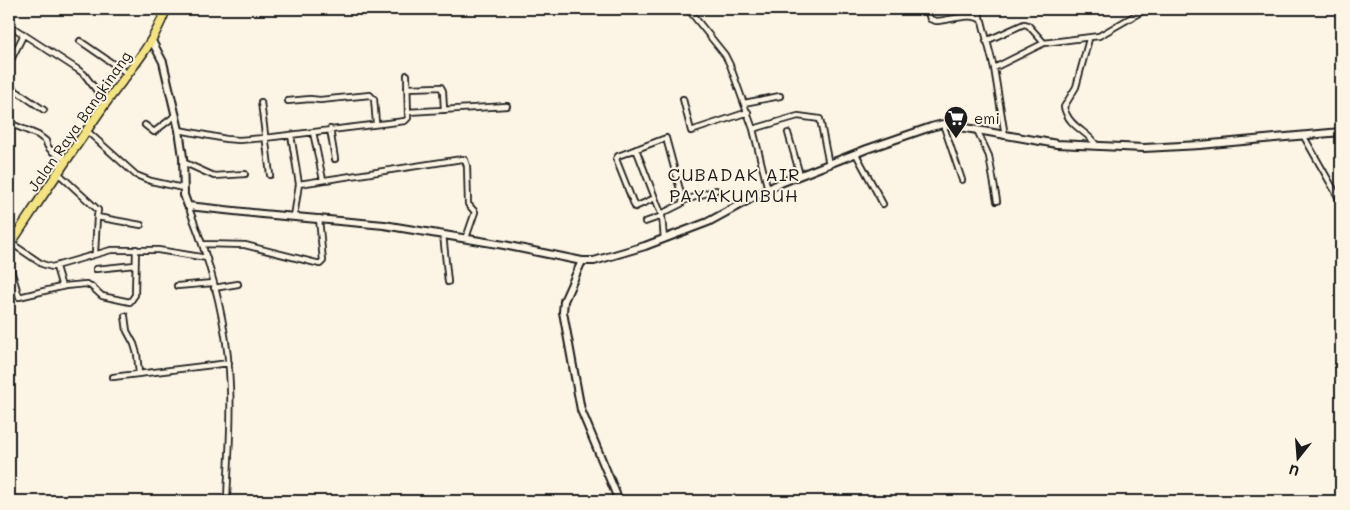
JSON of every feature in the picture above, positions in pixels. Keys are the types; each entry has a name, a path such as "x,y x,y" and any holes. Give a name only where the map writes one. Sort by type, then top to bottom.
{"highway":[{"name":"Jalan Raya Bangkinang","path":"10,244 106,103 152,41 160,27 166,9"}],"street":[{"path":"688,9 728,60 754,129 768,190"},
{"path":"837,9 842,12 851,9"},
{"path":"927,9 930,19 936,21 972,16 980,18"},
{"path":"980,9 980,18 984,25 986,41 994,68 1005,136"},
{"path":"994,68 1044,43 1089,39 1100,36 1146,9"},
{"path":"986,41 1024,24 1028,25 1044,43"},
{"path":"9,26 84,74 106,103"},
{"path":"9,64 24,34"},
{"path":"1089,39 1076,87 1064,107 1074,126 1091,138 1097,146"},
{"path":"80,41 128,74"},
{"path":"152,41 163,62 176,115 184,195 203,244 222,312 228,363 230,417 227,501"},
{"path":"179,130 232,140 265,138 376,123 405,121 408,118 407,75"},
{"path":"9,86 44,110"},
{"path":"407,88 441,87 444,110"},
{"path":"288,101 370,95 374,99 376,123"},
{"path":"744,103 780,96"},
{"path":"683,99 691,131 748,112"},
{"path":"261,102 270,174"},
{"path":"408,112 507,106"},
{"path":"145,126 154,132 176,115"},
{"path":"754,129 798,116 820,119 828,165"},
{"path":"9,123 46,141 46,146 66,161"},
{"path":"943,124 962,180"},
{"path":"188,206 384,225 466,238 582,261 594,261 664,239 708,222 778,184 856,154 943,124 1057,144 1144,148 1341,132"},
{"path":"330,130 335,159"},
{"path":"977,130 989,156 997,201"},
{"path":"87,131 136,175 150,181 183,188"},
{"path":"313,132 323,180"},
{"path":"788,132 800,176"},
{"path":"291,135 299,184 294,217"},
{"path":"1303,135 1341,202"},
{"path":"655,198 635,207 617,162 618,156 666,138 683,201"},
{"path":"636,149 661,215 664,239"},
{"path":"856,154 883,204"},
{"path":"299,184 462,159 465,160 467,166 468,204 475,212 466,238"},
{"path":"182,162 214,176 245,174"},
{"path":"58,173 97,209 95,254"},
{"path":"644,222 661,215 683,201 716,190"},
{"path":"97,218 141,225"},
{"path":"203,244 245,245 320,264 323,261 318,218"},
{"path":"443,234 448,282"},
{"path":"10,244 42,264 56,267 111,250 158,250 206,258"},
{"path":"9,263 19,297 62,287 86,284 102,296 130,302 135,295 136,249"},
{"path":"582,261 564,301 563,312 581,408 619,501"},
{"path":"96,269 135,265"},
{"path":"56,267 62,287"},
{"path":"177,286 238,284"},
{"path":"125,316 127,331 134,344 139,374"},
{"path":"114,377 228,363"}],"place":[{"name":"emi","path":"956,139"}],"district":[{"name":"CUBADAK AIR PAYAKUMBUH","path":"734,184"}]}
